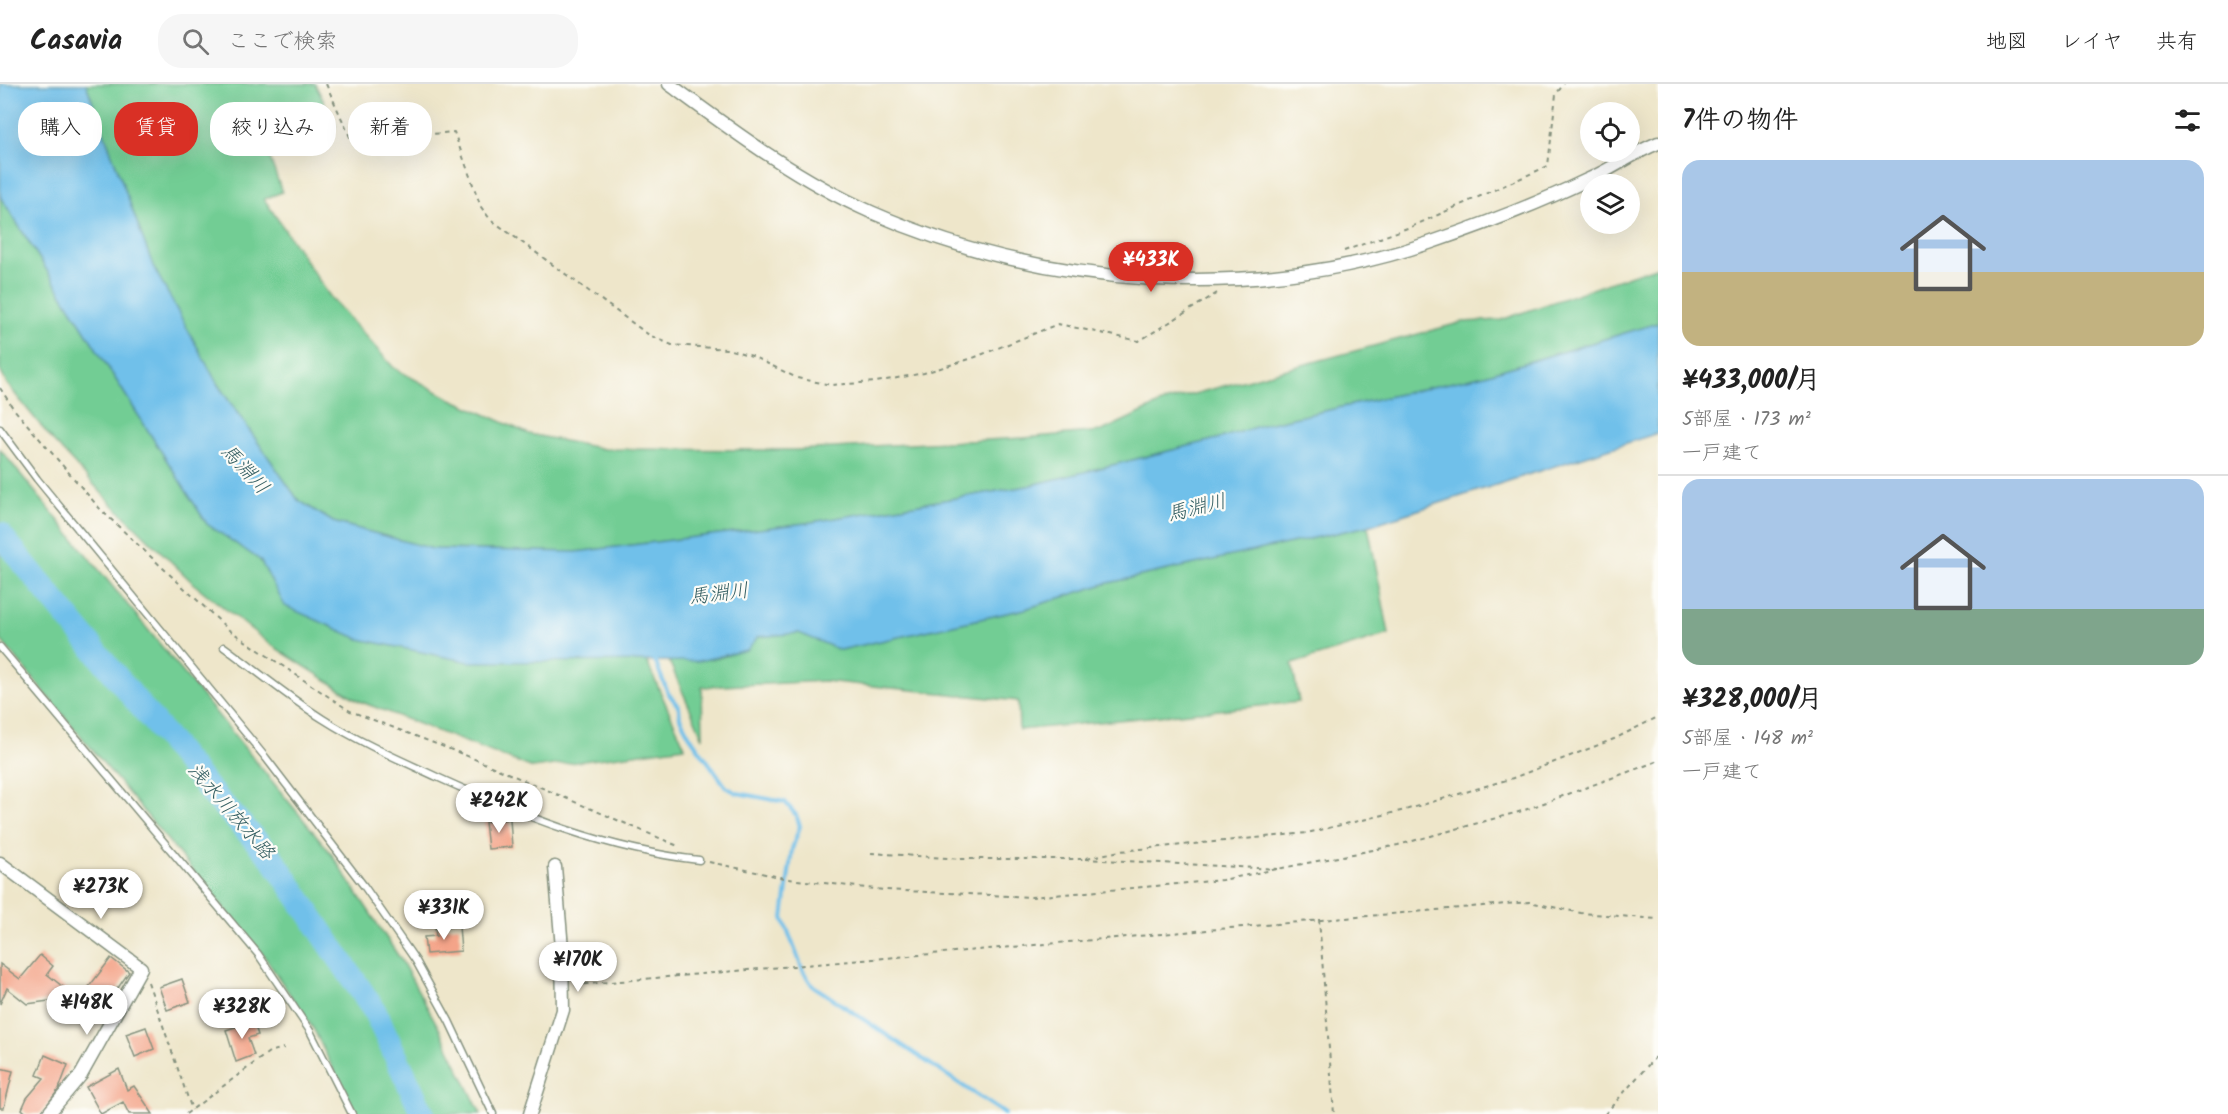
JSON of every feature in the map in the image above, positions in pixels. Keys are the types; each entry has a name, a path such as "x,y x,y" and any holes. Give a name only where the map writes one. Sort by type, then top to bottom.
{"street":[{"path":"669,84 741,137 803,176 871,212 950,242 1026,261 1118,276 1239,280 1360,262 1428,243 1510,212 1590,179 1633,153 1658,143"},
{"path":"0,863 141,968 81,1075 48,1114"},
{"path":"530,1114 563,1010 564,986 555,867"}],"lane":[{"path":"0,429 37,479 266,758 364,886 416,961 449,1021 493,1114"},
{"path":"224,647 323,719 389,755 478,796 595,839 669,856 699,860"},
{"path":"0,648 258,954 310,1031 352,1114"}],"path":[{"path":"326,84 350,137 355,141 454,132 481,207 490,219 649,335 672,345 727,349 752,357 797,378 831,385 876,382 924,373 973,358 1058,324 1139,341 1219,292"},
{"path":"1335,255 1413,226 1548,166 1556,94 1563,84"},
{"path":"0,388 13,408 101,510 229,630 350,711 465,755 680,847"},
{"path":"1082,859 1120,851 1306,833 1405,810 1513,778 1614,739 1658,717"},
{"path":"699,860 789,879 884,890 1031,897 1222,880 1398,845 1522,811 1658,761"},
{"path":"871,853 962,859 1082,859 1281,869"},
{"path":"564,986 1529,902 1581,913 1658,919"},
{"path":"1319,919 1334,1114"},
{"path":"141,968 153,996 192,1110"},
{"path":"186,1114 269,1052 284,1048"},
{"path":"1605,1114 1658,1054"}],"green space":[{"path":"86,84 315,84 324,102 210,102 210,156 269,156 282,192 264,199 331,298 394,368 447,397 529,434 604,449 795,450 1024,438 1102,431 1164,402 1463,322 1501,320 1658,266 1658,323 1485,375 1262,425 1221,438 1028,486 806,523 576,552 433,549 333,522 298,500 218,385 153,266 102,127 102,102 93,102"},
{"path":"0,196 207,524 260,560 286,606 614,660 646,660 685,747 533,768 359,701 271,645 195,585 110,502 54,442 7,384 0,370"},
{"path":"0,449 330,852 401,960 440,1030 481,1114 355,1114 314,1030 264,956 0,639"},
{"path":"1368,526 1389,634 1292,664 1299,702 1019,730 1018,701 824,681 702,687 703,738 669,661 717,658 739,651 758,637 799,632 840,650 1025,609 1104,584"}],"water":[{"name":"馬淵川","path":"0,84 86,84 93,102 18,102 18,156 102,156 102,127 153,266 218,385 298,500 333,522 433,549 576,552 806,523 1028,486 1221,438 1262,425 1485,375 1658,323 1658,433 1368,526 1104,584 1025,609 840,650 799,633 758,637 747,650 699,661 469,662 359,639 285,606 260,560 207,524 0,196"}],"building":[{"path":"510,819 512,847 488,849 485,822"},
{"path":"455,890 456,904 426,907 425,893"},
{"path":"459,926 461,951 426,954 424,937 436,936 435,928"},
{"path":"40,955 53,966 47,974 72,994 63,1005 56,1000 27,1004 7,988 0,1004 0,964 20,979"},
{"path":"111,958 129,972 98,1017 78,1001"},
{"path":"182,979 190,1002 167,1010 159,987"},
{"path":"253,1021 258,1035 248,1038 254,1055 236,1062 226,1030"},
{"path":"146,1027 154,1049 135,1057 126,1034"},
{"path":"45,1055 68,1065 59,1089 40,1114 27,1114 22,1109 27,1098 44,1078 37,1075"},
{"path":"0,1068 13,1071 4,1108 0,1108"},
{"path":"119,1069 127,1090 134,1086 153,1114 129,1114 123,1102 101,1114 86,1087"}],"waterway":[{"name":"浅水川放水路","path":"0,534 210,791 272,858 374,1010 423,1114"},
{"path":"653,656 668,693 679,707 680,718 689,735 726,787 737,793 785,802 796,815 800,826 792,849 783,918 803,971 812,985 1005,1114"}]}
